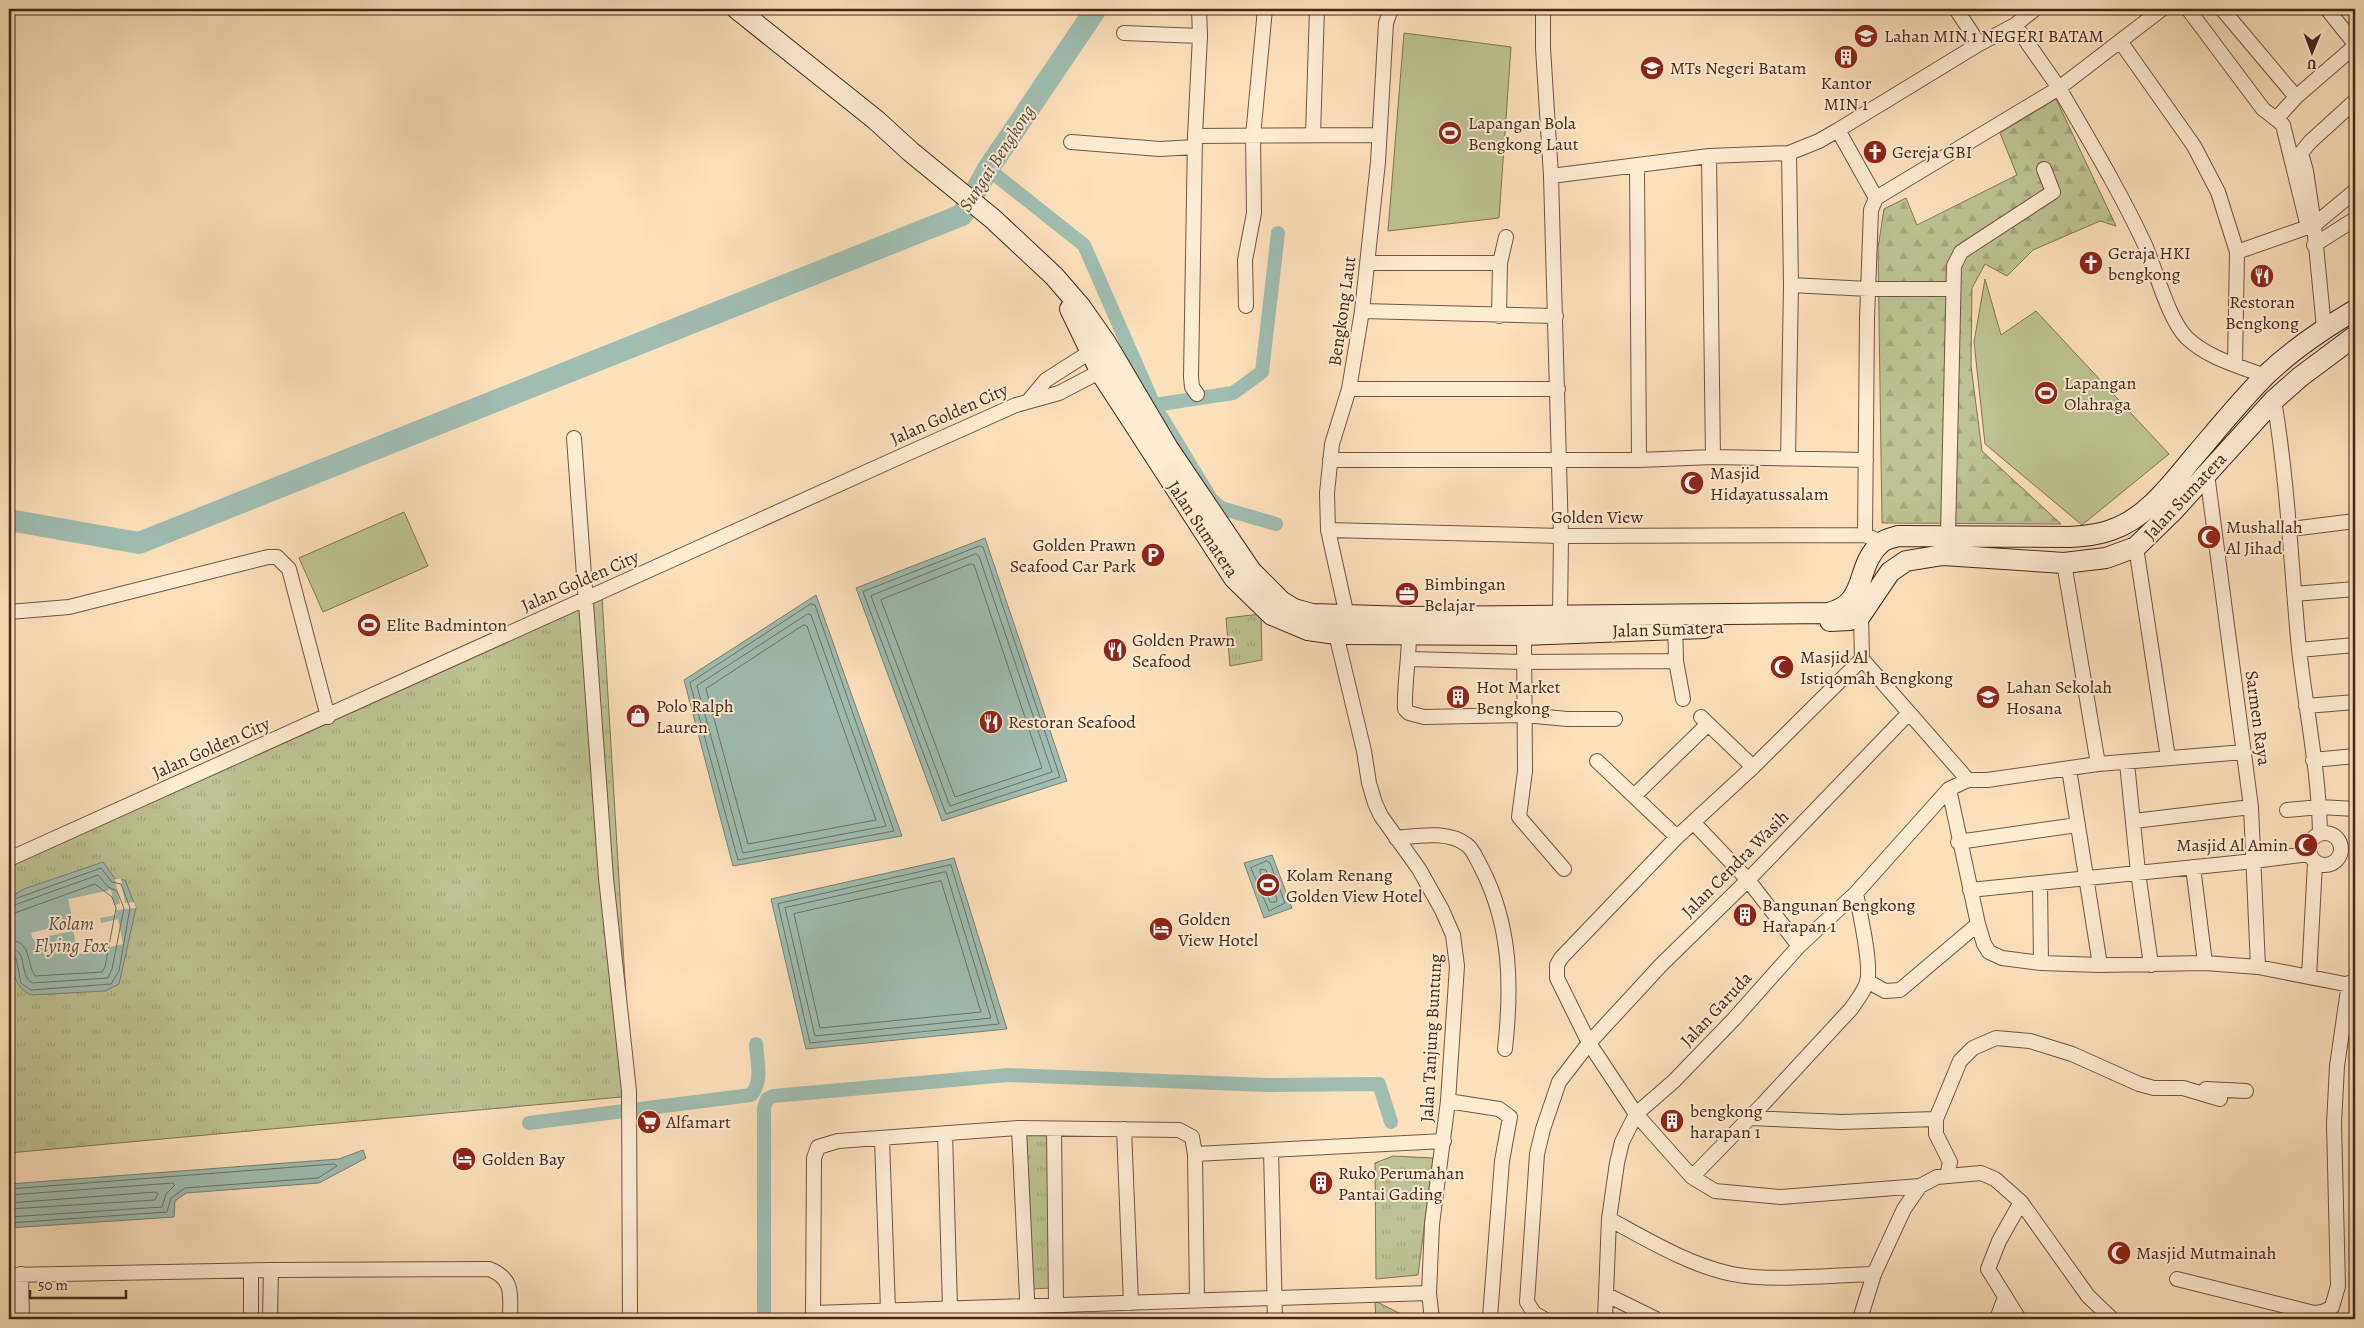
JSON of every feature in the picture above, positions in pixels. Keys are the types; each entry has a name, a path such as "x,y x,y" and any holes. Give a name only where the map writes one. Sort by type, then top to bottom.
{"main road":[{"name":"Jalan Sumatera","path":"738,9 876,120 911,152 993,219 1054,276 1098,347 1117,361 1168,448 1250,571 1281,601 1294,610 1312,614 1346,616 1560,615 1675,622 1850,620 1861,615 1890,572 1906,560 1943,555 2064,563 2106,558 2136,547 2265,376 2291,352 2324,328 2355,310"},
{"name":"Jalan Sumatera","path":"1098,347 1101,373 1234,578 1272,615 1308,630 1336,634 1524,635 1675,622 1828,613 1841,610 1849,605 1870,557 1873,539 1898,536 1948,535 2070,537 2092,535 2112,530 2168,503 2207,474 2274,400 2300,377 2355,336"}],"street":[{"path":"1198,394 1192,387 1191,368 1195,141 1200,36 1199,9"},
{"path":"1246,306 1245,260 1254,213 1253,136 1265,9"},
{"path":"1313,135 1318,9"},
{"name":"Bengkong Laut","path":"1346,616 1328,530 1327,493 1332,444 1349,389 1362,311 1379,135 1386,23 1391,9"},
{"path":"1543,9 1543,48 1551,176 1556,316 1561,536 1560,615"},
{"path":"1956,9 1979,44"},
{"path":"1551,176 1709,156 1790,153 1819,141 1838,130 1979,44 2015,25 2035,9"},
{"path":"1873,539 1866,460 1871,210 1876,198 2059,88 2162,9"},
{"path":"2188,9 2263,109 2283,125 2308,226 2237,252"},
{"path":"2222,9 2296,97"},
{"path":"2276,118 2296,97 2355,45 2328,9"},
{"path":"2015,25 2059,88 2100,158 2145,245 2169,306 2185,336 2196,346 2265,376"},
{"path":"1124,32 1200,36"},
{"path":"2120,40 2194,146 2209,171 2218,192 2237,252 2236,364"},
{"path":"2324,328 2314,245 2314,224 2306,171 2301,154 2310,142 2355,101"},
{"path":"1838,130 1876,198"},
{"path":"1072,142 1160,149 1195,141 1253,136 1379,135"},
{"path":"1788,458 1792,284 1790,153"},
{"path":"1709,156 1713,457"},
{"path":"1637,166 1639,460"},
{"path":"1948,535 1954,266 1961,252 2053,192 2044,169"},
{"path":"2314,224 2355,191"},
{"path":"2314,245 2355,219"},
{"path":"1500,316 1500,263 1506,237"},
{"path":"1368,263 1500,263"},
{"path":"1792,284 1868,289 1953,289"},
{"path":"1362,311 1556,316"},
{"name":"Jalan Golden City","path":"1030,399 1046,380 1098,347"},
{"name":"Jalan Golden City","path":"9,859 328,717 1030,399 1059,393 1101,373 1117,361"},
{"path":"1349,389 1558,389"},
{"path":"2274,400 2291,529 2299,650 2320,807 2320,834"},
{"path":"574,438 606,878 629,1103 630,1319"},
{"path":"1330,460 1559,458 1639,460 1713,457 1866,460"},
{"name":"Sarmen Raya","path":"2207,474 2251,807 2258,967"},
{"path":"2291,529 2355,521"},
{"name":"Golden View","path":"1328,530 1561,536 1873,539"},
{"path":"2136,547 2168,758"},
{"path":"9,612 69,607 268,557 277,557 289,569 328,717"},
{"path":"2064,563 2098,764"},
{"path":"2294,594 2355,589"},
{"path":"1861,615 1862,659 1968,780 1987,780 2098,764 2244,752"},
{"path":"1675,622 1676,661 1683,699"},
{"name":"Jalan Tanjung Buntung","path":"1336,634 1375,803 1396,838 1419,869 1442,910 1453,935 1457,966 1448,1102 1432,1224 1429,1293 1432,1319"},
{"path":"1409,635 1409,659 1404,701 1405,710 1410,713 1424,717 1524,715 1567,719 1615,719"},
{"path":"1524,635 1525,771 1519,817 1564,870"},
{"path":"2299,650 2355,645"},
{"path":"1409,659 1524,662 1676,661"},
{"path":"1862,659 1753,767 1677,837 1561,958 1557,965 1557,978 1589,1044 1636,1114 1692,1176 1715,1191 1781,1197 1920,1186 1937,1177 1988,1174 2021,1202 2088,1296 2112,1319"},
{"path":"2306,706 2355,702"},
{"name":"Jalan Cendra Wasih","path":"1544,1319 1534,1313 1527,1302 1537,1154 1543,1129 1559,1082 1589,1044 1661,965 1748,880 1909,713"},
{"path":"1634,796 1704,721 1753,767"},
{"path":"2313,760 2355,756"},
{"path":"1597,761 1677,837"},
{"path":"2127,763 2138,872 2151,965"},
{"path":"2069,769 2100,965"},
{"name":"Jalan Garuda","path":"1605,1319 1609,1219 1622,1142 1636,1114 1674,1081 1714,1040 1799,946 1856,894 1949,789 1968,780"},
{"path":"1949,789 1958,842 1978,924 1984,944 1995,956 2041,963 2100,965 2205,963 2258,967 2352,985 2337,1066 2334,1124 2338,1286 2332,1307 2313,1316 2177,1279"},
{"path":"2134,821 2251,807"},
{"path":"2288,810 2320,807 2355,809"},
{"path":"1693,822 1748,880 1799,946"},
{"path":"1958,842 2077,825"},
{"path":"1970,890 2254,861 2312,858 2320,865 2331,864 2339,858 2341,847 2336,837 2326,833 2312,839 2312,858 2309,977"},
{"path":"1396,838 1426,836 1457,839 1468,846 1476,859 1492,892 1504,938 1510,980 1505,1049"},
{"path":"2341,852 2355,852"},
{"path":"2193,867 2205,963"},
{"path":"2040,883 2041,963"},
{"path":"1692,1176 1851,1009 1867,981 1868,966 1856,894"},
{"path":"1867,981 1885,991 1900,990 1978,924"},
{"path":"1948,1176 1950,1162 1936,1134 1936,1119 1960,1061 1974,1048 1996,1038 2030,1040 2072,1054 2139,1084 2154,1088 2246,1091"},
{"path":"2183,1088 2220,1099"},
{"path":"1448,1102 1499,1109 1510,1117 1502,1161 1490,1317"},
{"path":"1749,1118 1841,1122 1936,1119"},
{"path":"1019,1128 1028,1313"},
{"path":"1197,1300 1194,1154 1192,1137 1186,1132 1124,1129 1019,1128 828,1142 818,1147 814,1158 813,1316 888,1310 950,1308 1028,1313 1056,1305 1429,1293"},
{"path":"1054,1129 1056,1305"},
{"path":"1124,1129 1131,1303"},
{"path":"945,1133 950,1308"},
{"path":"882,1139 888,1310"},
{"path":"1194,1154 1444,1141"},
{"path":"1271,1150 1275,1319"},
{"path":"1860,1319 1874,1274 1904,1209 1920,1186"},
{"path":"2019,1319 1988,1269 1998,1241 2021,1202"},
{"path":"1609,1219 1664,1248 1716,1270 1734,1275 1777,1277 1874,1274"},
{"path":"22,1319 15,1275 271,1270 489,1269 506,1279 510,1288 510,1319"},
{"path":"270,1319 271,1270"},
{"path":"251,1271 251,1319"},
{"path":"1607,1295 1656,1319"},
{"path":"1997,1319 2005,1297"}],"green space":[{"name":"Lapangan Bola Bengkong Laut","path":"1404,33 1511,47 1499,218 1388,231"},
{"path":"2056,99 2116,226 2100,221 2033,250 2007,276 1985,264 1972,288 1971,366 1982,451 2061,524 1882,523 1878,248 1884,209 1906,198 1917,225 2017,175 2000,133"},
{"name":"Lapangan Olahraga","path":"1985,279 2001,335 2036,311 2169,454 2082,525 1985,444 1974,342"},
{"path":"404,512 428,566 323,612 299,558"},
{"path":"602,596 632,1096 9,1153 9,863"},
{"path":"1261,614 1262,660 1230,666 1226,618"},
{"path":"1026,1126 1047,1126 1052,1288 1032,1289"},
{"path":"1393,1156 1433,1158 1418,1275 1376,1279 1375,1163"},
{"path":"1375,1301 1411,1319 1376,1319"}],"water":[{"path":"985,538 1067,781 942,821 856,588"},
{"path":"816,595 902,836 733,866 684,680"},
{"name":"Kolam Renang Golden View Hotel","path":"1272,855 1292,908 1264,918 1244,863"},
{"path":"954,858 1007,1029 806,1049 771,899"},
{"name":"Kolam Flying Fox","path":"103,862 115,879 125,880 136,908 119,984 105,991 31,995 22,989 12,967 9,937 9,898 24,889"},
{"path":"363,1150 366,1158 319,1183 186,1193 175,1201 174,1217 9,1228 9,1184 339,1159"}],"pier":[{"path":"115,879 121,879 125,903 134,902 136,908 116,910 116,915 100,918 101,923 118,919 123,944 79,954 73,931 33,939 31,933 73,922 68,899 111,890 114,905 120,904"}],"waterway":[{"name":"Sungai Bengkong","path":"9,520 139,543 962,215 988,169 1096,9"},
{"name":"Sungai Bengkong","path":"988,169 1084,245 1154,405 1233,393 1262,372 1278,233"},
{"path":"1154,405 1211,499 1221,508 1276,524"},
{"path":"529,1123 751,1095 755,1090 758,1078 756,1044"},
{"path":"764,1319 764,1108 767,1099 773,1096 1008,1075 1267,1085 1379,1084 1391,1122"}],"place":[{"name":"Lahan MIN 1 NEGERI BATAM","path":"1866,36"},
{"name":"Kantor MIN 1","path":"1846,57"},
{"name":"MTs Negeri Batam","path":"1652,68"},
{"name":"Lapangan Bola Bengkong Laut","path":"1450,133"},
{"name":"Gereja GBI","path":"1875,152"},
{"name":"Geraja HKI bengkong","path":"2091,263"},
{"name":"Restoran Bengkong","path":"2262,276"},
{"name":"Lapangan Olahraga","path":"2046,393"},
{"name":"Masjid Hidayatussalam","path":"1692,483"},
{"name":"Mushallah Al Jihad","path":"2209,537"},
{"name":"Golden Prawn Seafood Car Park","path":"1153,555"},
{"name":"Bimbingan Belajar","path":"1407,594"},
{"name":"Elite Badminton","path":"369,625"},
{"name":"Golden Prawn Seafood","path":"1115,650"},
{"name":"Masjid Al Istiqomah Bengkong","path":"1782,667"},
{"name":"Hot Market Bengkong","path":"1458,697"},
{"name":"Lahan Sekolah Hosana","path":"1988,697"},
{"name":"Polo Ralph Lauren","path":"638,716"},
{"name":"Restoran Seafood","path":"991,722"},
{"name":"Masjid Al Amin","path":"2306,845"},
{"name":"Kolam Renang Golden View Hotel","path":"1268,885"},
{"name":"Bangunan Bengkong Harapan 1","path":"1745,915"},
{"name":"Golden View Hotel","path":"1161,929"},
{"name":"bengkong harapan 1","path":"1672,1121"},
{"name":"Alfamart","path":"649,1122"},
{"name":"Golden Bay","path":"464,1159"},
{"name":"Ruko Perumahan Pantai Gading","path":"1321,1183"},
{"name":"Masjid Mutmainah","path":"2119,1253"}]}
